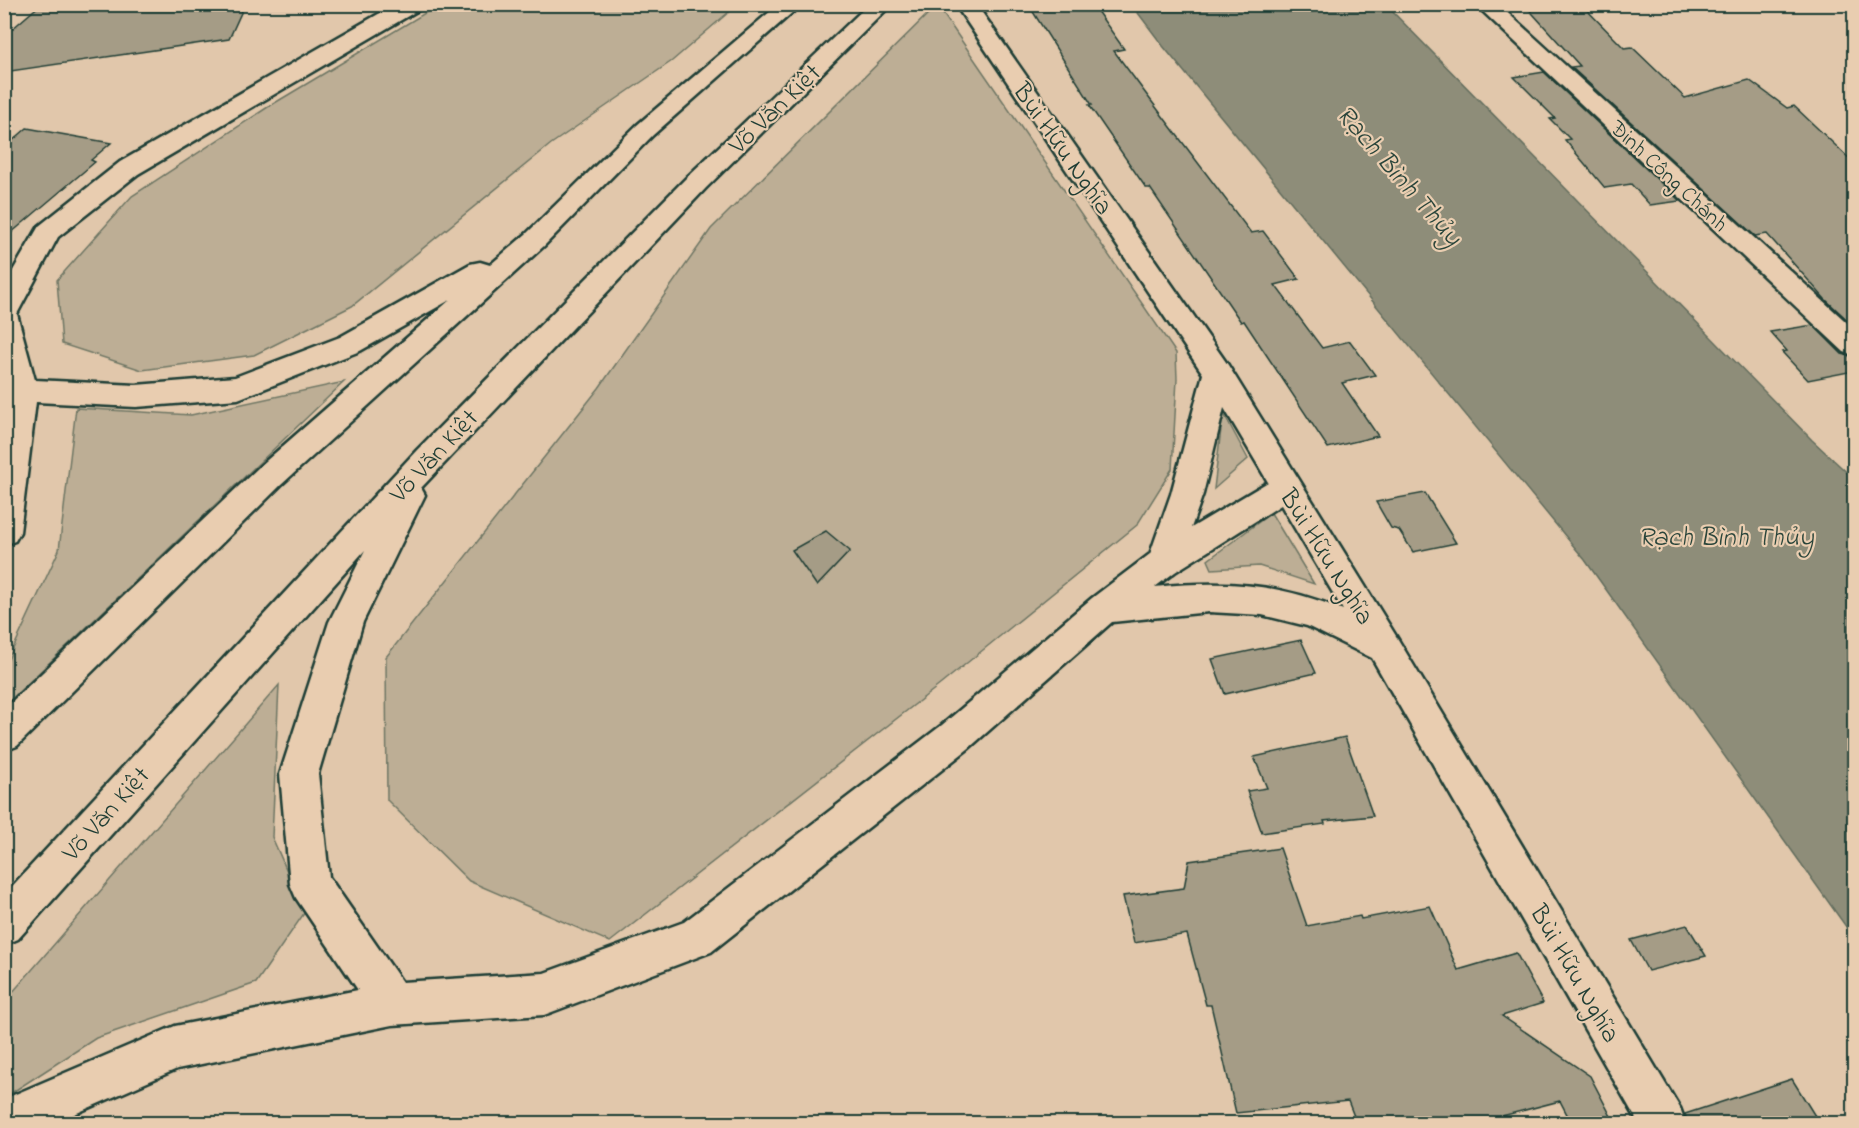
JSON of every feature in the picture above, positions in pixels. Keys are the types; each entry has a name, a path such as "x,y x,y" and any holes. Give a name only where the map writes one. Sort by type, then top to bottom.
{"main road":[{"path":"4,532 23,390 4,314 48,232 129,168 412,4"},
{"path":"4,734 270,476 535,240 645,130 792,4"},
{"name":"Võ Văn Kiệt","path":"4,924 428,459 697,182 882,4"},
{"name":"Bùi Hữu Nghĩa","path":"965,4 1218,373 1384,647 1664,1124"},
{"name":"Đinh Công Chánh","path":"1485,4 1854,345"},
{"path":"23,390 136,396 238,388 350,344 535,240"},
{"path":"1163,562 1187,494 1218,373"},
{"path":"392,1004 310,884 299,774 346,622 428,459"},
{"path":"4,1122 175,1047 392,1004 544,994 697,938 955,736 1104,608 1163,562 1285,487"},
{"path":"1104,608 1209,596 1271,600 1314,613 1384,647"}],"shaded area":[{"path":"440,4 737,5 672,61 551,144 352,306 254,355 142,370 62,344 57,280 132,196 268,107"},
{"path":"937,5 1176,353 1177,379 1172,469 1137,525 941,684 610,942 469,881 387,800 386,657 599,388 711,229"},
{"path":"344,382 5,705 5,666 59,550 76,408 191,415"},
{"path":"1223,412 1248,459 1214,489"},
{"path":"1271,513 1314,584 1259,566 1212,569 1208,560"},
{"path":"279,685 272,837 305,912 256,983 96,1038 5,1097 5,1001"}],"water":[{"name":"Rạch Bình Thủy","path":"1132,5 1386,5 1812,440 1854,479 1854,938 1585,560 1163,46"}],"building":[{"path":"41,4 137,4 195,9 200,4 245,4 229,39 4,72 4,36"},
{"path":"1028,4 1092,4 1124,49 1114,51 1146,94 1251,233 1263,231 1299,279 1275,285 1322,348 1350,341 1375,375 1342,383 1378,436 1328,448 1244,321 1241,322 1150,188 1146,188 1089,105 1092,105"},
{"path":"1524,4 1581,4 1624,48 1632,47 1685,98 1749,80 1787,108 1794,106 1854,163 1854,326 1825,299 1767,234 1755,236 1571,67 1580,66"},
{"path":"1544,72 1680,201 1650,205 1631,184 1605,188 1565,140 1570,139 1550,119 1555,118 1514,77"},
{"path":"27,128 111,143 91,160 95,162 4,239 4,148"},
{"path":"1813,325 1842,354 1854,357 1854,371 1808,380 1782,352 1787,351 1770,332"},
{"path":"1425,493 1456,543 1413,552 1399,530 1391,528 1376,502"},
{"path":"826,531 850,551 817,586 792,550"},
{"path":"1301,640 1316,673 1225,694 1212,659"},
{"path":"1345,737 1373,816 1324,821 1325,824 1262,833 1247,791 1267,788 1254,757"},
{"path":"1280,848 1307,926 1430,906 1458,970 1516,953 1543,1003 1502,1016 1590,1076 1615,1124 1572,1124 1560,1101 1471,1124 1357,1124 1348,1101 1236,1113 1211,1005 1206,1005 1187,934 1134,943 1123,896 1184,888 1189,861"},
{"path":"1687,925 1706,956 1648,971 1631,940"},
{"path":"1792,1079 1820,1124 1688,1124 1685,1114"}]}
